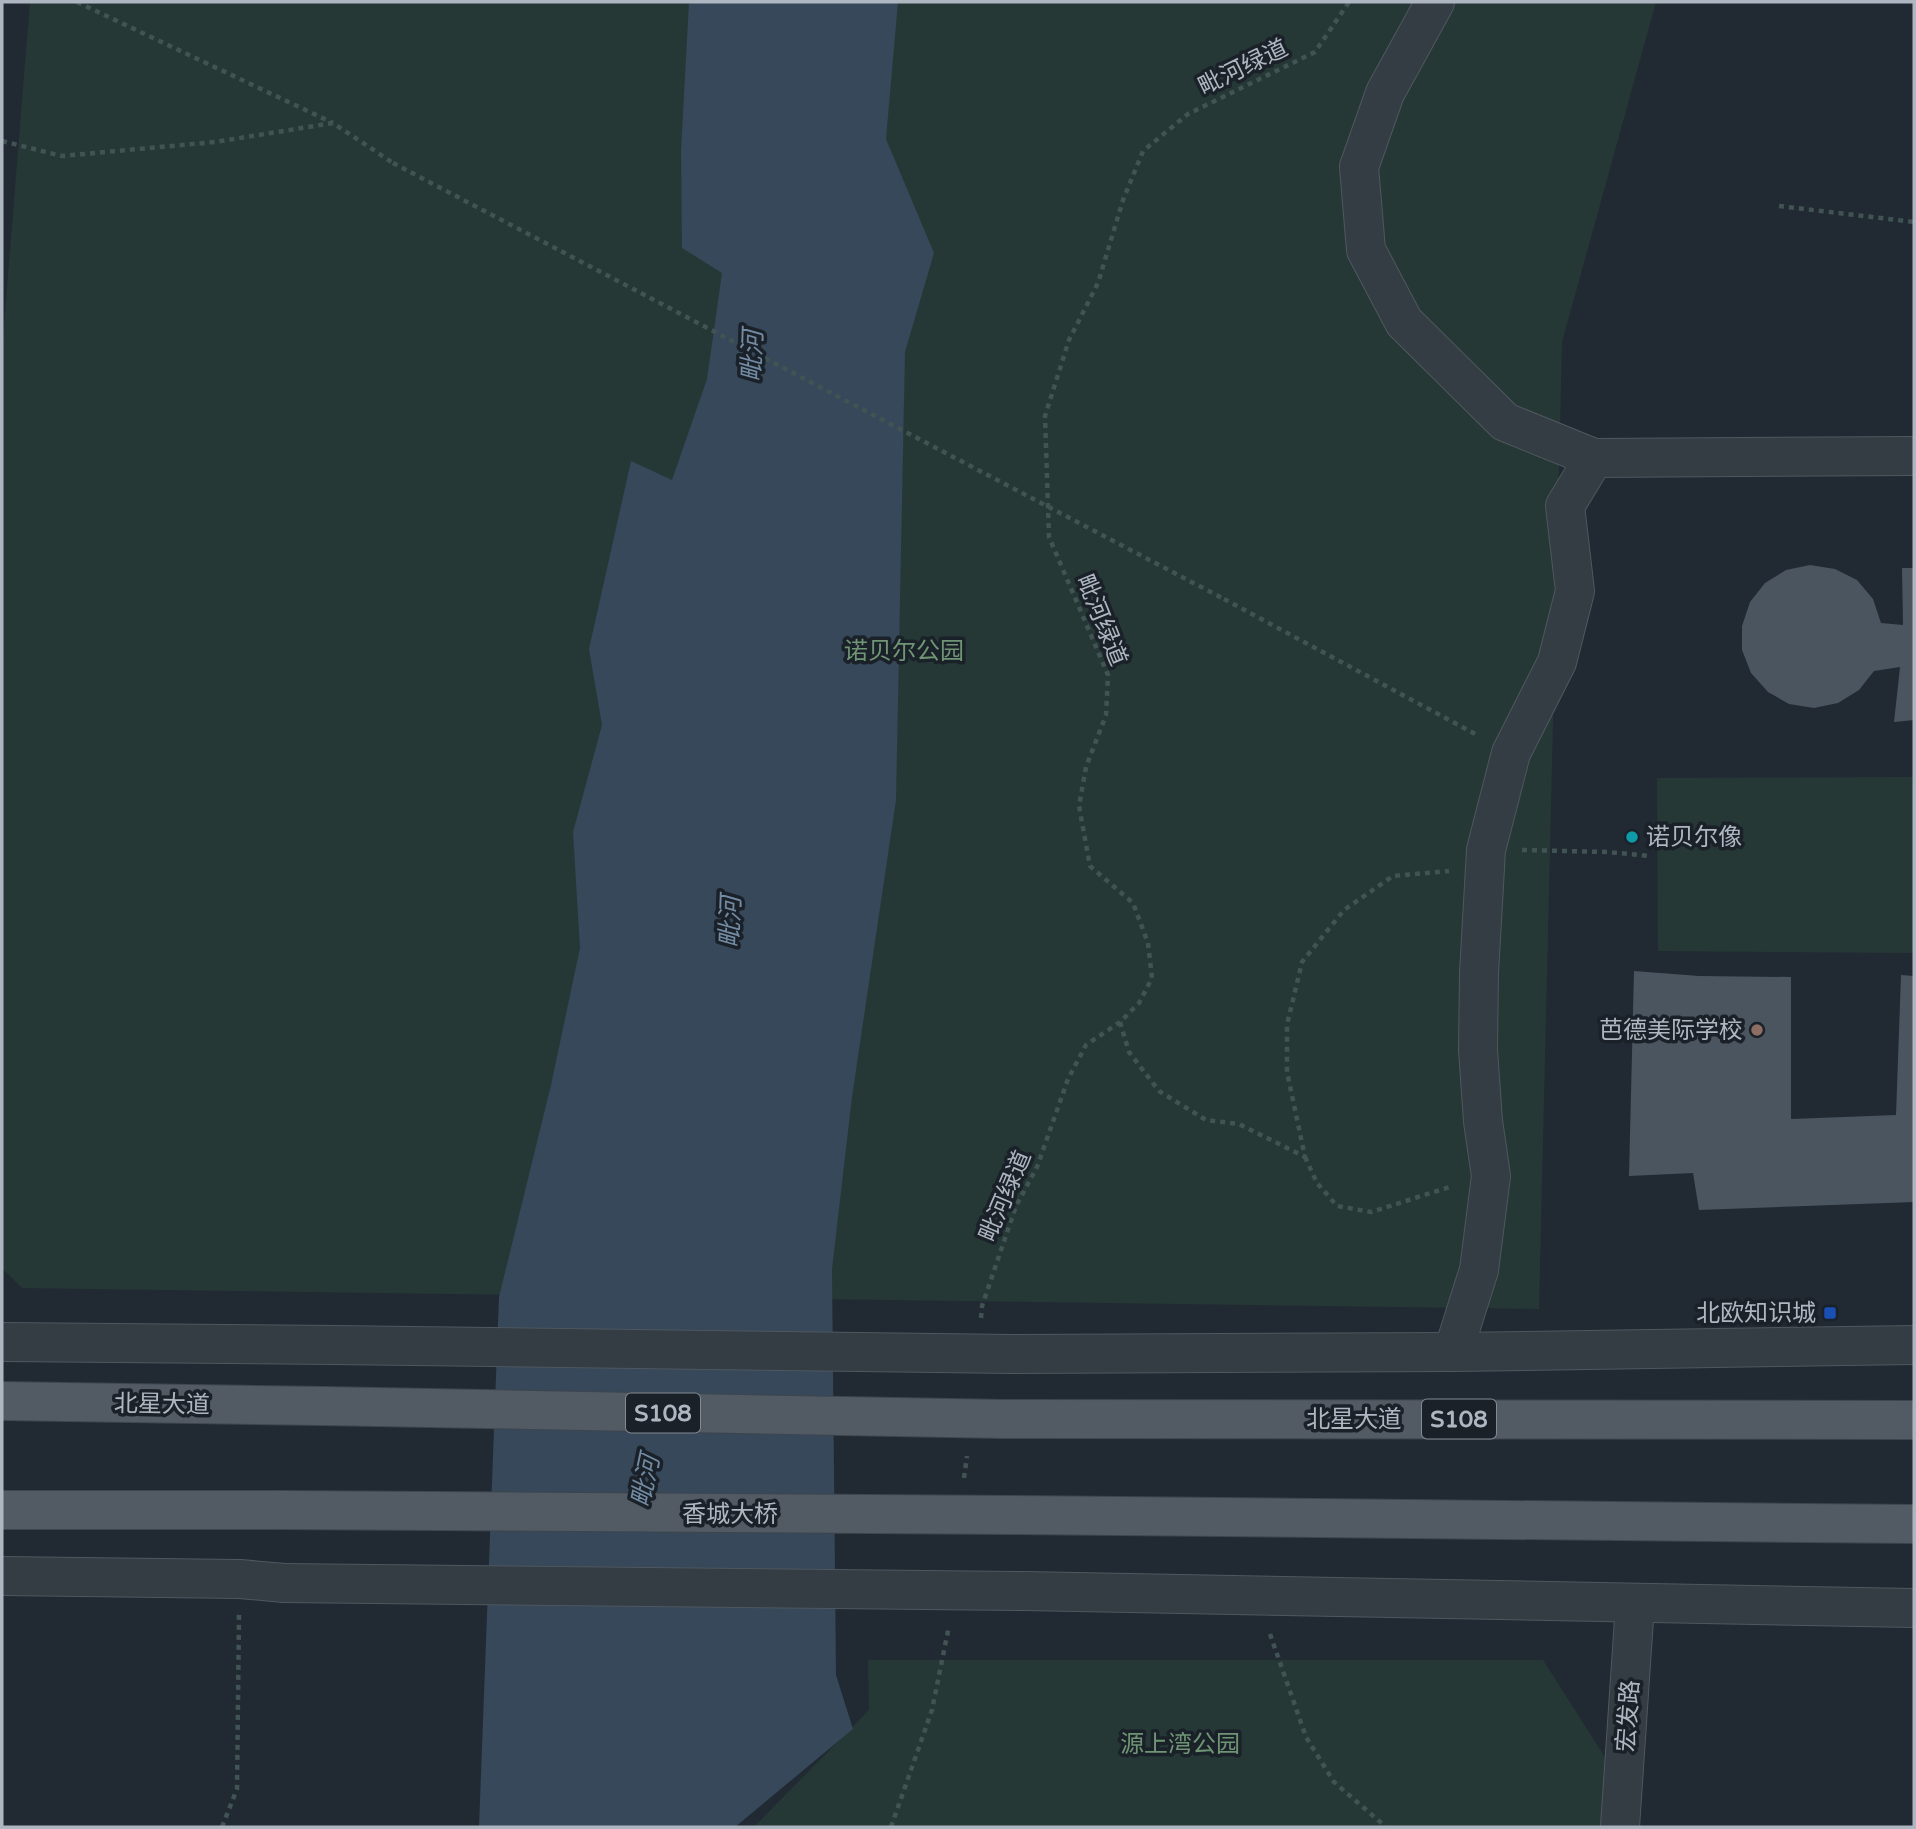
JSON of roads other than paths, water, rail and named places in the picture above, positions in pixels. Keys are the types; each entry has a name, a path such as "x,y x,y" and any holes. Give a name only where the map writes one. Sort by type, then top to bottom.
{"main road":[{"name":"北星大道","path":"2,1401 1003,1419 1914,1420"},
{"name":"香城大桥","path":"2,1510 1914,1524"}],"street":[{"path":"1435,2 1385,93 1359,167 1366,250 1404,322 1505,422 1594,458 1914,456"},
{"path":"1452,1352 1479,1270 1491,1177 1483,1121 1478,1050 1485,858 1511,753 1557,662 1575,591 1565,506 1594,458"},
{"path":"2,1342 1013,1354 1452,1352 1914,1345"},
{"path":"2,1576 240,1579 284,1583 1026,1591 1914,1608"},
{"name":"宏发路","path":"1620,1827 1635,1604"}],"water":[{"name":"毗河","path":"689,2 898,2 886,139 934,253 905,352 896,800 852,1097 832,1269 836,1675 853,1729 735,1827 479,1827 499,1297 551,1085 580,948 573,832 602,725 589,649 631,461 672,480 707,379 722,273 682,248 681,151"}],"place":[{"name":"诺贝尔像","path":"1632,837"},
{"name":"芭德美际学校","path":"1757,1030"},
{"name":"北欧知识城","path":"1830,1313"}],"park label":[{"name":"诺贝尔公园","path":"904,651"},
{"name":"源上湾公园","path":"1180,1744"}]}
